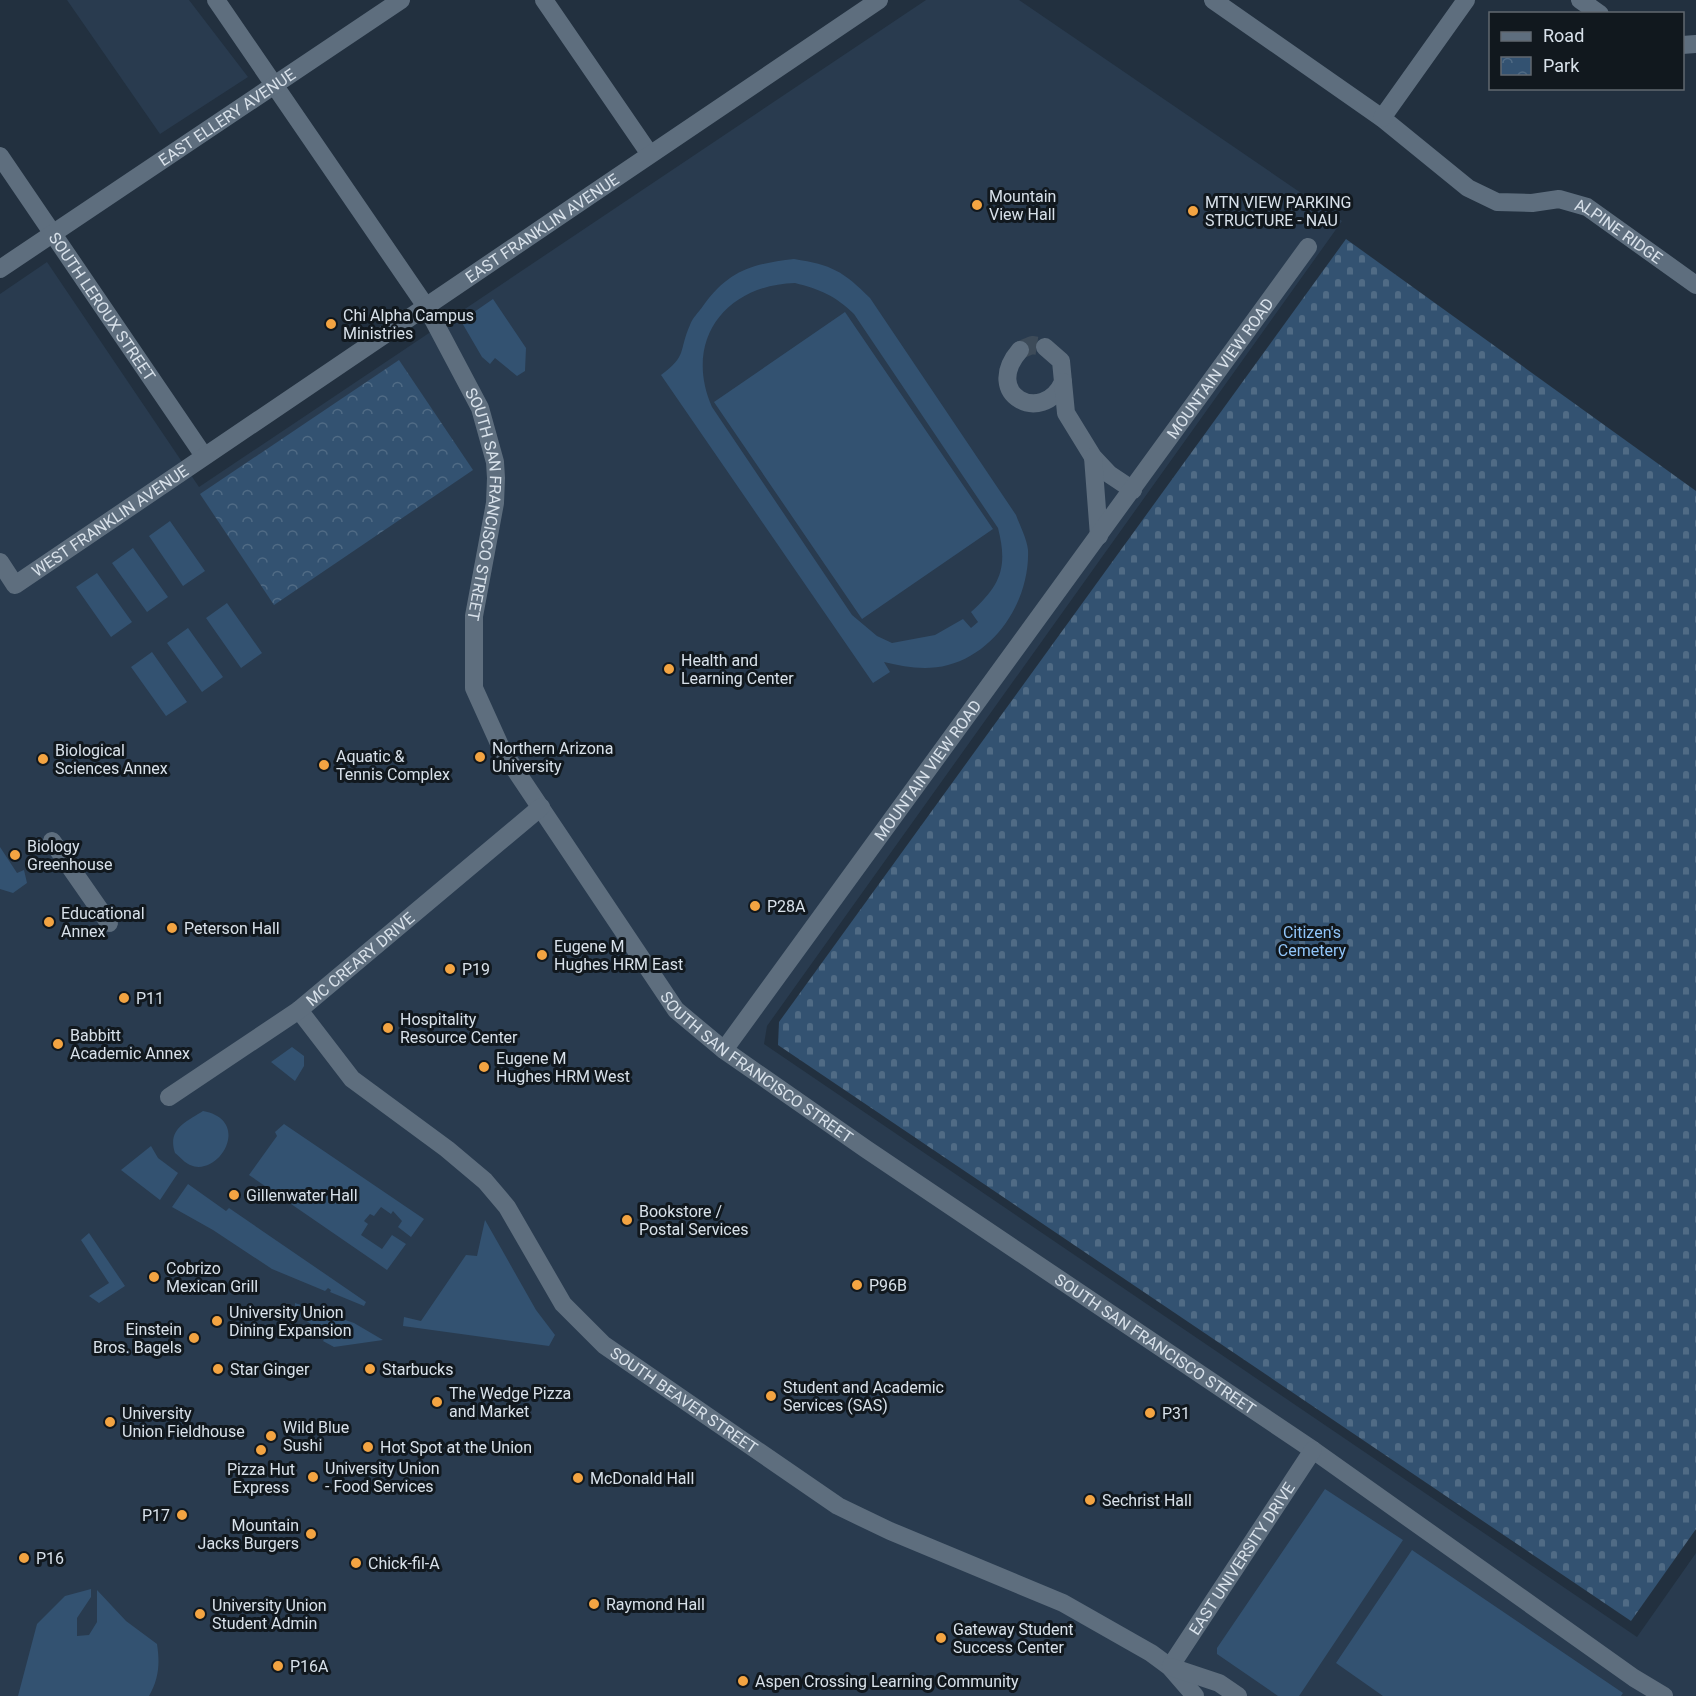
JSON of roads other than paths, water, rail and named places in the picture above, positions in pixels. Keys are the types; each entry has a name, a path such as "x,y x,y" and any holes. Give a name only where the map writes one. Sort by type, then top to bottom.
{"street":[{"name":"SOUTH SAN FRANCISCO STREET","path":"216,0 426,308 480,408 495,462 495,502 474,616 474,688 502,750 676,1010 724,1050 866,1149 1313,1450 1624,1671 1664,1696"},
{"name":"EAST ELLERY AVENUE","path":"0,268 401,0"},
{"path":"544,0 649,153"},
{"name":"ALPINE RIDGE","path":"1213,0 1382,118 1468,188 1497,202 1532,203 1559,199 1587,207 1696,285"},
{"path":"1382,118 1466,0"},
{"path":"1580,0 1597,12"},
{"name":"EAST FRANKLIN AVENUE","path":"204,456 426,308 649,153 873,2"},
{"name":"SOUTH LEROUX STREET","path":"0,156 204,456"},
{"name":"MOUNTAIN VIEW ROAD","path":"724,1050 1308,247"},
{"path":"1045,347 1061,361 1066,413 1093,457 1109,474 1133,490"},
{"path":"1020,350 1008,363 1007,383 1018,399 1066,413"},
{"path":"1037,404 1052,398 1063,382"},
{"name":"WEST FRANKLIN AVENUE","path":"0,562 15,585 204,456"},
{"path":"1093,457 1099,536"},
{"name":"MC CREARY DRIVE","path":"169,1097 299,1010 541,807"},
{"path":"52,841 109,922"},
{"name":"SOUTH BEAVER STREET","path":"299,1010 352,1079 485,1180 513,1216 563,1304 604,1345 838,1506 891,1531 1063,1603 1151,1653 1170,1667"},
{"name":"EAST UNIVERSITY DRIVE","path":"1170,1667 1313,1450"},
{"path":"1170,1667 1195,1696"},
{"path":"1170,1667 1219,1683 1238,1696"}],"tunnel":[{"path":"1020,350 1032,345 1045,347"}],"place":[{"name":"Mountain View Hall","path":"977,205"},
{"name":"MTN VIEW PARKING STRUCTURE - NAU","path":"1193,211"},
{"name":"Chi Alpha Campus Ministries","path":"331,324"},
{"name":"Health and Learning Center","path":"669,669"},
{"name":"Northern Arizona University","path":"480,757"},
{"name":"Biological Sciences Annex","path":"43,759"},
{"name":"Aquatic & Tennis Complex","path":"324,765"},
{"name":"Biology Greenhouse","path":"15,855"},
{"name":"P28A","path":"755,906"},
{"name":"Educational Annex","path":"49,922"},
{"name":"Peterson Hall","path":"172,928"},
{"name":"Eugene M Hughes HRM East","path":"542,955"},
{"name":"P19","path":"450,969"},
{"name":"P11","path":"124,998"},
{"name":"Hospitality Resource Center","path":"388,1028"},
{"name":"Babbitt Academic Annex","path":"58,1044"},
{"name":"Eugene M Hughes HRM West","path":"484,1067"},
{"name":"Gillenwater Hall","path":"234,1195"},
{"name":"Bookstore / Postal Services","path":"627,1220"},
{"name":"Cobrizo Mexican Grill","path":"154,1277"},
{"name":"P96B","path":"857,1285"},
{"name":"University Union Dining Expansion","path":"217,1321"},
{"name":"Einstein Bros. Bagels","path":"194,1338"},
{"name":"Star Ginger","path":"218,1369"},
{"name":"Starbucks","path":"370,1369"},
{"name":"Student and Academic Services (SAS)","path":"771,1396"},
{"name":"The Wedge Pizza and Market","path":"437,1402"},
{"name":"P31","path":"1150,1413"},
{"name":"University Union Fieldhouse","path":"110,1422"},
{"name":"Wild Blue Sushi","path":"271,1436"},
{"name":"Hot Spot at the Union","path":"368,1447"},
{"name":"Pizza Hut Express","path":"261,1450"},
{"name":"University Union - Food Services","path":"313,1477"},
{"name":"McDonald Hall","path":"578,1478"},
{"name":"Sechrist Hall","path":"1090,1500"},
{"name":"P17","path":"182,1515"},
{"name":"Mountain Jacks Burgers","path":"311,1534"},
{"name":"P16","path":"24,1558"},
{"name":"Chick-fil-A","path":"356,1563"},
{"name":"Raymond Hall","path":"594,1604"},
{"name":"University Union Student Admin","path":"200,1614"},
{"name":"Gateway Student Success Center","path":"941,1638"},
{"name":"P16A","path":"278,1666"},
{"name":"Aspen Crossing Learning Community","path":"743,1681"}],"park label":[{"name":"Citizen's Cemetery","path":"1312,941"}]}
